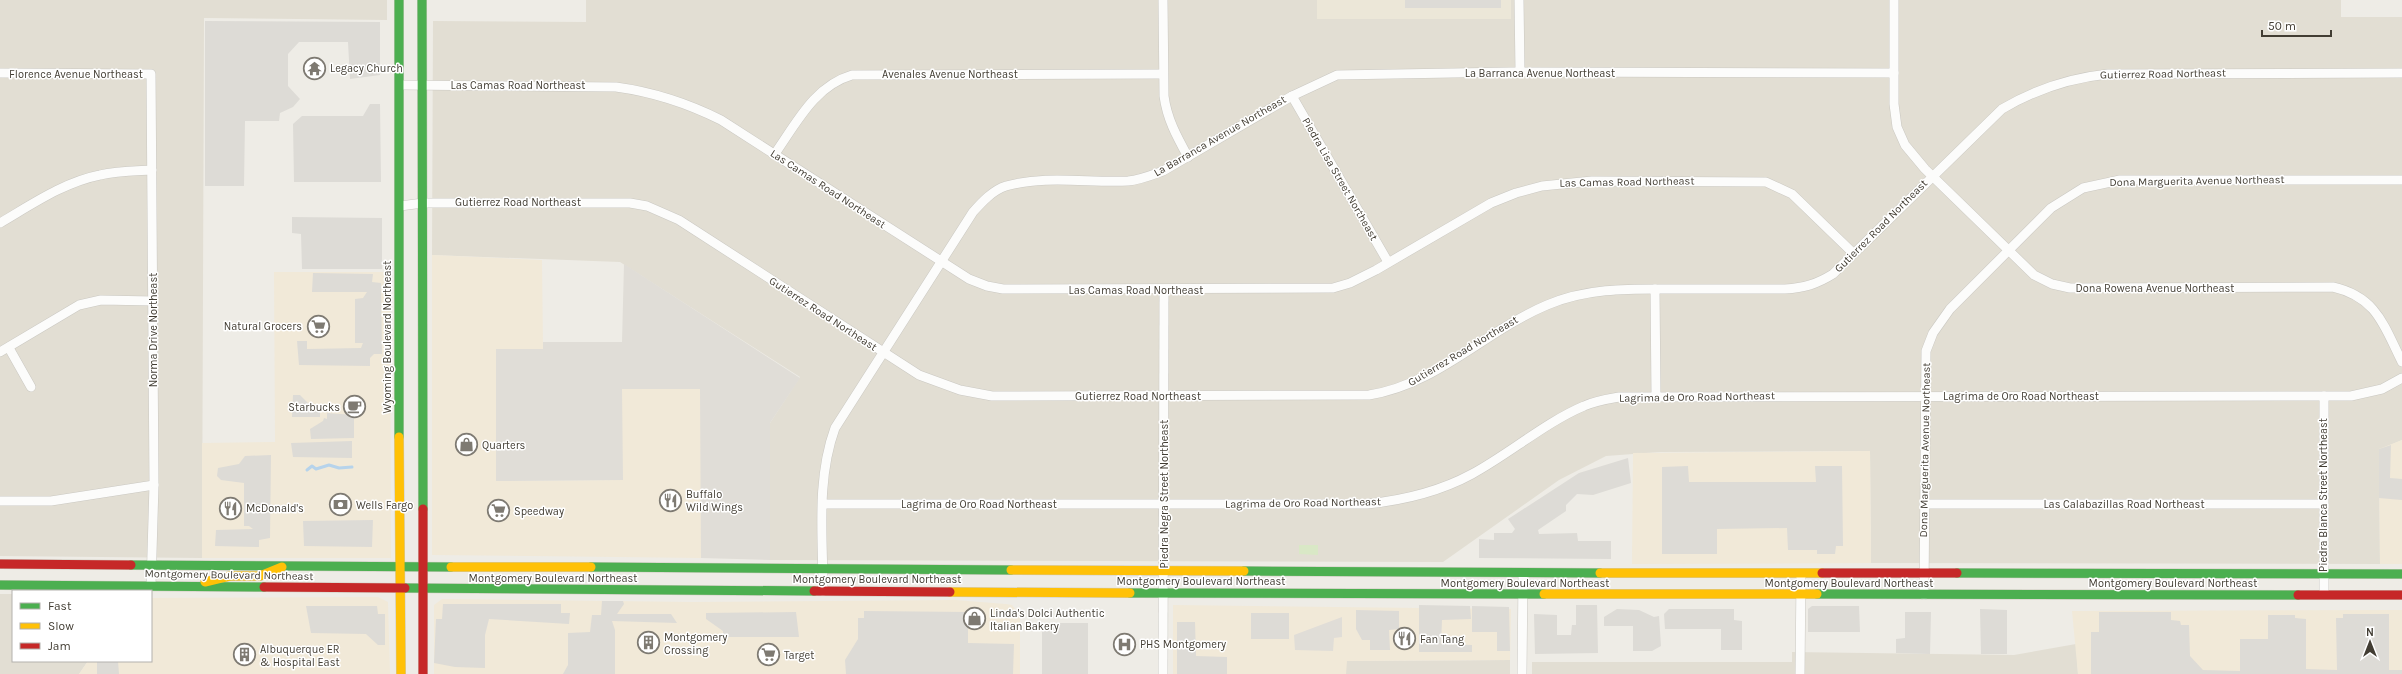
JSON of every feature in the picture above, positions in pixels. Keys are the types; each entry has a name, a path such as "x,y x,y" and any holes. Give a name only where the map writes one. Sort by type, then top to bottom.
{"main road":[{"name":"Wyoming Boulevard Northeast","path":"400,0 399,565 401,674"},
{"path":"422,0 423,674"},
{"name":"Montgomery Boulevard Northeast","path":"0,564 399,565 1523,573 2402,574"},
{"path":"185,587 230,576 260,576 286,565"},
{"name":"Montgomery Boulevard Northeast","path":"0,585 400,590 1523,595 2402,595"}],"street":[{"path":"1163,0 1164,96 1169,121 1188,157"},
{"path":"1519,0 1520,72"},
{"name":"Dona Rowena Avenue Northeast","path":"1894,0 1894,104 1897,127 1905,145 1932,176 2009,251 2042,280 2070,288 2333,288 2346,290 2361,297 2372,306 2402,362"},
{"name":"La Barranca Avenue Northeast","path":"823,591 823,472 827,449 835,428 882,352 973,212 985,199 1005,186 1031,182 1130,181 1163,171 1292,96 1337,75 1520,72 1894,73"},
{"name":"Gutierrez Road Northeast","path":"400,206 423,203 609,202 647,206 679,220 919,375 938,383 977,394 992,396 1352,396 1386,392 1418,381 1512,321 1549,304 1586,293 1609,290 1655,288 1802,288 1817,284 1833,274 2002,109 2026,95 2081,76 2108,74 2402,73"},
{"name":"Florence Avenue Northeast","path":"0,74 151,74"},
{"name":"Norma Drive Northeast","path":"151,74 154,485 153,565 151,586"},
{"name":"Avenales Avenue Northeast","path":"774,155 822,90 839,79 852,75 1163,74"},
{"name":"Las Camas Road Northeast","path":"400,85 592,85 642,90 703,111 969,279 987,286 1002,289 1164,290 1333,288 1350,283 1491,203 1516,193 1542,186 1592,181 1766,182 1792,194 1853,253"},
{"name":"Piedra Lisa Street Northeast","path":"1292,96 1388,262"},
{"path":"0,223 81,180 105,174 152,170"},
{"name":"Dona Marguerita Avenue Northeast","path":"1924,595 1924,396 1926,351 1933,333 1950,309 2060,200 2083,188 2104,182 2120,180 2402,180"},
{"path":"1655,288 1656,396"},
{"name":"Piedra Negra Street Northeast","path":"1163,674 1164,290"},
{"path":"0,352 79,305 101,300 153,301"},
{"path":"9,348 31,387"},
{"name":"Lagrima de Oro Road Northeast","path":"823,504 1367,504 1414,497 1436,491 1472,474 1583,406 1619,397 2324,396 2367,393 2382,389 2402,378"},
{"name":"Piedra Blanca Street Northeast","path":"2324,396 2324,594"},
{"path":"0,501 51,501 154,485"},
{"name":"Las Calabazillas Road Northeast","path":"1924,504 2323,504"},
{"path":"1522,674 1523,573"},
{"path":"1800,674 1801,574"}],"shaded area":[{"path":"0,0 387,0 387,20 204,18 202,558 0,556"},
{"path":"586,0 1317,0 1317,18 1511,19 1511,0 2341,0 2341,17 2402,17 2402,440 2379,450 2380,564 1871,563 1870,451 1660,452 1606,456 1559,480 1443,562 770,560 770,423 800,377 620,262 432,255 433,21 586,22"},
{"path":"1317,0 1511,0 1511,19 1317,19"},
{"path":"1405,0 1501,0 1501,8 1405,8"},
{"path":"205,21 380,22 380,75 350,79 348,42 299,42 288,54 288,86 300,99 293,107 280,113 279,121 245,121 244,186 205,186"},
{"path":"370,104 380,104 381,182 294,182 293,124 302,116 363,116"},
{"path":"292,217 382,218 382,269 302,269 301,234 292,233"},
{"path":"432,255 542,260 543,349 497,349 497,481 622,480 622,389 701,389 701,558 432,555"},
{"path":"624,264 800,378 770,423 770,560 701,558 700,389 622,389 623,480 496,481 496,349 543,349 543,342 622,342"},
{"path":"274,272 390,272 391,558 202,558 202,443 275,442"},
{"path":"313,273 373,274 372,282 381,283 382,354 374,354 370,358 370,366 299,365 297,341 307,341 307,349 361,348 363,343 355,343 355,299 363,298 367,292 312,292"},
{"path":"293,395 300,395 311,406 320,406 320,417 292,417"},
{"path":"327,413 354,415 354,438 311,439 310,429 323,421 324,418 327,419"},
{"path":"2402,440 2402,564 2380,564 2379,449"},
{"path":"352,441 352,458 293,457 291,443"},
{"path":"2391,445 2390,478 2402,479 2402,500 2379,498 2379,449"},
{"path":"1870,451 1871,563 1632,564 1633,453"},
{"path":"271,455 270,538 259,540 259,547 215,546 216,530 253,529 249,526 244,526 244,483 221,480 217,476 218,468 239,464 245,456"},
{"path":"1628,458 1631,483 1593,495 1577,494 1566,505 1566,511 1538,530 1539,534 1577,533 1578,541 1611,541 1611,559 1479,558 1479,539 1494,540 1494,533 1512,533 1515,529 1508,519 1579,473"},
{"path":"1688,466 1689,482 1816,482 1815,466 1842,466 1843,546 1836,546 1835,554 1817,554 1817,550 1788,550 1787,528 1717,529 1717,554 1662,554 1662,467"},
{"path":"373,520 372,547 304,546 303,521"},
{"path":"0,594 12,594 12,662 87,662 79,674 0,674"},
{"path":"378,597 388,602 390,674 79,674 87,662 152,662 152,598"},
{"path":"442,599 692,602 955,600 1006,604 1012,605 1020,615 1020,674 434,674 434,605"},
{"path":"602,601 623,601 624,604 617,614 671,614 677,623 612,621 615,630 615,674 563,674 568,665 568,633 590,632 592,615 601,615"},
{"path":"443,604 561,604 561,613 570,613 569,624 489,619 485,635 485,668 455,667 434,663 436,619 442,619"},
{"path":"1173,605 1511,609 1510,660 1347,661 1346,674 1173,674"},
{"path":"1419,605 1470,606 1471,619 1442,620 1441,644 1472,645 1472,652 1419,652"},
{"path":"1576,605 1597,605 1598,653 1535,654 1534,614 1557,615 1557,635 1571,635 1572,625 1576,625"},
{"path":"306,606 377,606 378,614 385,614 385,645 378,645 366,634 311,633"},
{"path":"1472,606 1509,607 1510,651 1497,651 1497,632 1472,632"},
{"path":"1812,606 1859,606 1860,632 1808,632 1808,609"},
{"path":"1617,609 1639,610 1654,617 1659,616 1661,646 1652,651 1633,651 1633,626 1604,626 1604,617"},
{"path":"1669,609 1734,609 1734,620 1742,621 1742,650 1721,650 1721,629 1665,629 1664,614"},
{"path":"1980,609 2007,610 2007,654 1981,654"},
{"path":"1356,610 1399,611 1399,629 1389,630 1390,650 1370,650 1370,640 1362,640 1356,629"},
{"path":"2402,610 2402,674 2078,674 2072,611"},
{"path":"864,611 968,612 968,643 1014,644 1013,674 846,674 845,660 858,639 858,618 864,618"},
{"path":"796,612 799,637 723,637 723,631 706,619 706,613"},
{"path":"1905,612 1931,612 1930,654 1896,653 1896,639 1905,638"},
{"path":"2099,612 2171,612 2171,620 2180,621 2181,625 2189,625 2190,656 2203,670 2240,671 2240,639 2268,639 2268,615 2295,615 2295,618 2306,619 2306,669 2337,670 2336,618 2343,618 2343,614 2389,614 2389,670 2402,670 2402,674 2091,674 2091,632 2099,632"},
{"path":"1251,613 1289,613 1289,639 1251,639"},
{"path":"1342,617 1342,637 1334,638 1333,651 1295,650 1294,635"},
{"path":"1177,622 1195,622 1196,656 1227,657 1227,674 1177,674"},
{"path":"1042,623 1088,623 1088,674 1042,674"},
{"path":"2076,644 2078,674 1532,674 1532,662 1792,662 1792,652 2014,655"},
{"path":"1510,660 1510,674 1346,674 1346,661"},
{"path":"97,662 118,662 119,674 97,674"}],"green space":[{"path":"1299,545 1318,545 1318,555 1299,554"}],"waterway":[{"path":"307,470 312,466 316,469 329,465 339,468 352,467"}],"traffic: fast":[{"path":"399,0 399,437"},
{"path":"422,0 423,509"},
{"path":"131,565 451,567"},
{"path":"591,567 1011,570"},
{"path":"1244,571 1600,573"},
{"path":"1957,573 2402,574"},
{"path":"0,585 264,587"},
{"path":"405,588 814,591"},
{"path":"1130,593 1544,594"},
{"path":"1817,594 2298,595"}],"traffic: slow":[{"path":"399,437 401,674"},
{"path":"205,582 230,576 260,576 282,567"},
{"path":"451,567 591,567"},
{"path":"1011,570 1244,571"},
{"path":"1600,573 1822,573"},
{"path":"950,592 1130,593"},
{"path":"1544,594 1817,594"}],"traffic: jam":[{"path":"423,509 423,674"},
{"path":"0,564 131,565"},
{"path":"1822,573 1957,573"},
{"path":"264,587 405,588"},
{"path":"814,591 950,592"},
{"path":"2298,595 2402,595"}],"place":[{"name":"Legacy Church","path":"315,68"},
{"name":"Natural Grocers","path":"318,326"},
{"name":"Starbucks","path":"355,407"},
{"name":"Quarters","path":"467,445"},
{"name":"Buffalo Wild Wings","path":"671,500"},
{"name":"Wells Fargo","path":"340,505"},
{"name":"McDonald's","path":"231,508"},
{"name":"Speedway","path":"498,511"},
{"name":"Linda's Dolci Authentic Italian Bakery","path":"975,619"},
{"name":"Fan Tang","path":"1404,639"},
{"name":"Montgomery Crossing","path":"648,643"},
{"name":"PHS Montgomery","path":"1125,644"},
{"name":"Albuquerque ER & Hospital East","path":"245,655"},
{"name":"Target","path":"769,655"}]}
